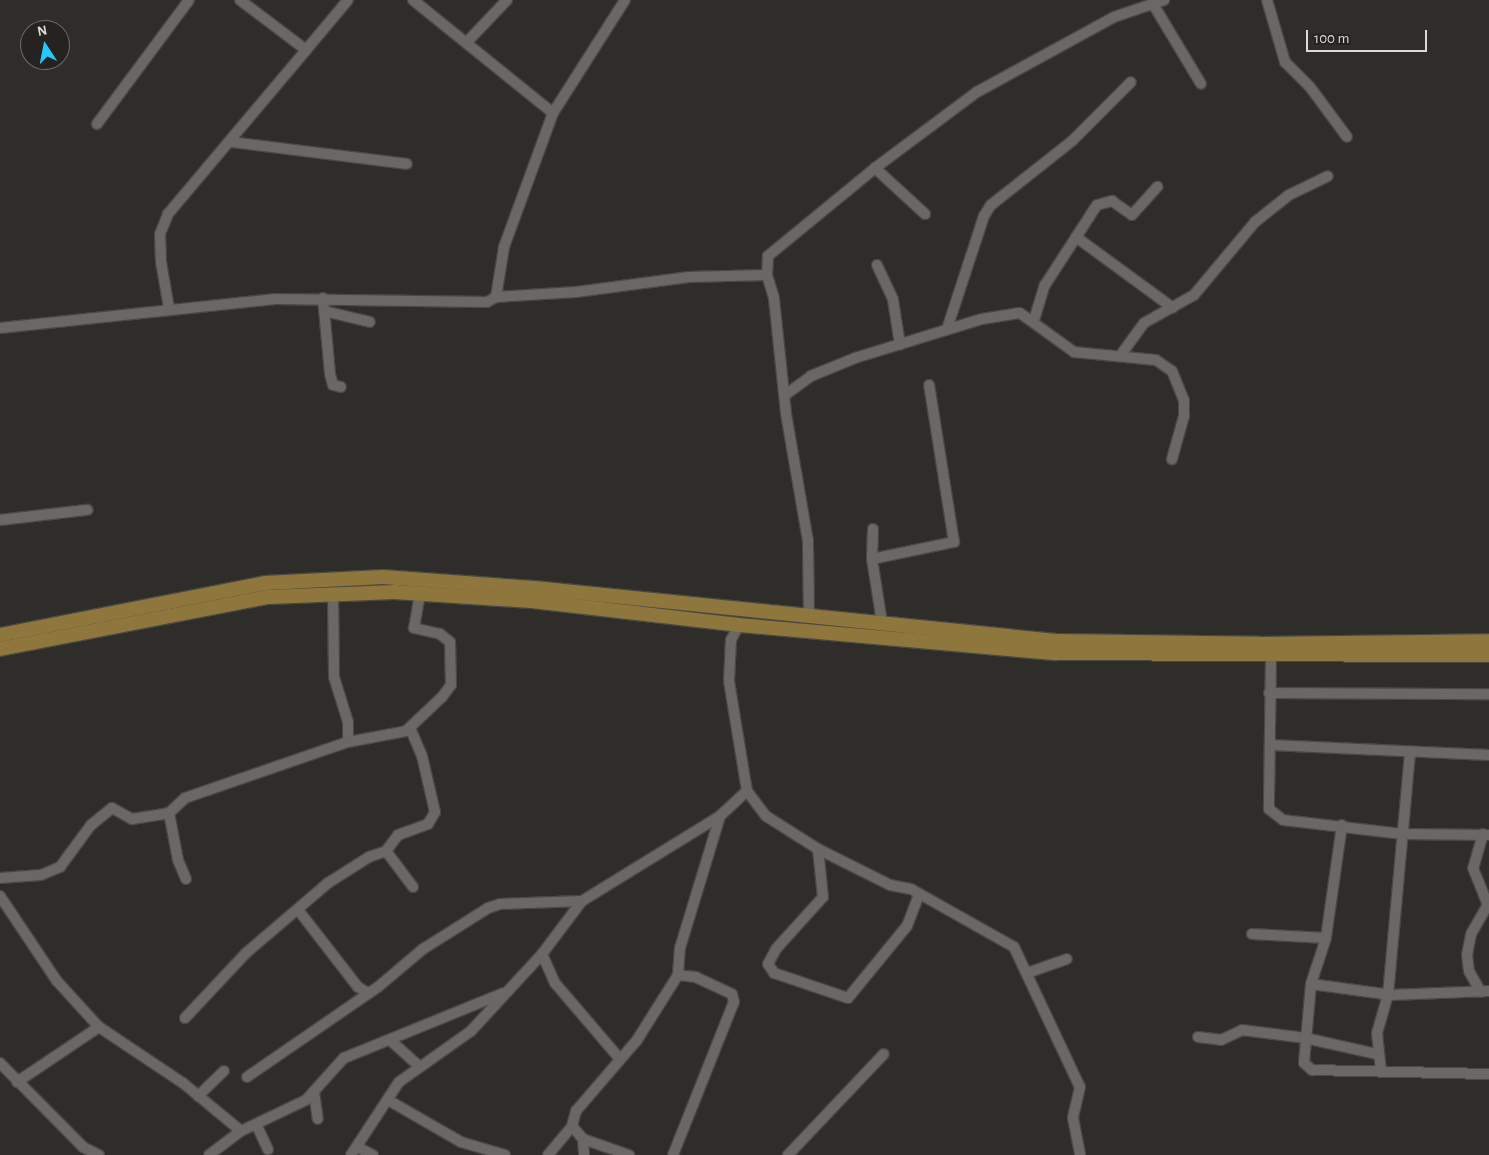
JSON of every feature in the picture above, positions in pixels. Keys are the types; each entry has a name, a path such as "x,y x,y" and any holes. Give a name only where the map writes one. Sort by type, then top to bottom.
{"main road":[{"path":"395,592 396,578"},
{"path":"0,635 265,583 396,578 809,615 1056,641 1451,648 1489,655"},
{"path":"0,649 268,597 395,592 420,592 542,602 739,625 1055,653 1271,656 1451,648 1489,641"}],"street":[{"path":"97,124 189,0"},
{"path":"240,0 306,50"},
{"path":"169,308 161,262 163,223 348,0"},
{"path":"413,0 553,113"},
{"path":"467,42 507,0"},
{"path":"496,297 504,247 553,113 625,0"},
{"path":"809,615 808,541 784,395 774,298 767,275 768,256 874,168 977,92 1114,17 1164,0"},
{"path":"1267,0 1285,62 1310,87 1347,137"},
{"path":"1152,4 1202,84"},
{"path":"948,329 984,216 991,205 1072,142 1131,82"},
{"path":"231,142 407,164"},
{"path":"874,168 925,214"},
{"path":"1120,356 1144,323 1194,295 1255,222 1289,195 1328,176"},
{"path":"1034,320 1045,285 1097,205 1106,200 1132,215 1157,186"},
{"path":"1076,236 1173,308"},
{"path":"877,265 894,300 900,344"},
{"path":"0,328 169,308 323,298 487,302 496,297 576,292 689,277 767,275"},
{"path":"323,298 330,374 333,385 341,387"},
{"path":"324,311 370,322"},
{"path":"784,395 812,376 900,344 1006,312 1020,313 1034,320 1054,340 1074,352 1156,360 1178,379 1184,416 1172,459"},
{"path":"872,559 954,542 929,385"},
{"path":"0,520 87,510"},
{"path":"873,529 872,559 882,622"},
{"path":"0,878 41,875 60,867 91,826 112,808 132,819 169,813 185,798 348,742 410,728 452,685 453,674 447,637 414,628 420,592"},
{"path":"333,593 334,677 348,722 348,742"},
{"path":"739,625 731,640 729,680 747,792 766,816 818,849 890,885 919,894 1007,941 1027,973 1080,1087 1073,1118 1080,1155"},
{"path":"1271,656 1269,693 1271,744 1269,809 1283,820 1342,825 1402,834 1486,835 1473,868 1489,905 1471,934 1467,955 1468,971 1485,992"},
{"path":"1269,693 1489,694"},
{"path":"186,1018 246,953 328,884 369,857 386,851 398,835 428,824 435,812 422,756 410,728"},
{"path":"1271,744 1489,756"},
{"path":"1381,1071 1377,1054 1377,1033 1388,995 1410,752"},
{"path":"373,1155 354,1151 399,1082 471,1031 542,954 582,901 720,816 747,792"},
{"path":"169,813 178,860 186,879"},
{"path":"548,1155 572,1126 576,1111 620,1059 678,975 680,948 720,816"},
{"path":"1342,825 1326,938 1311,984 1304,1063 1312,1070 1489,1074"},
{"path":"818,849 823,897 776,949 768,964 774,973 848,998 907,926 919,894"},
{"path":"386,851 413,887"},
{"path":"0,896 57,981 99,1027 198,1096 241,1131"},
{"path":"247,1077 359,1000 424,949 488,908 500,904 582,901"},
{"path":"299,910 358,987 368,993"},
{"path":"1252,934 1326,938"},
{"path":"542,954 555,983 620,1059"},
{"path":"1027,973 1067,959"},
{"path":"673,1155 734,1002 732,994 696,976 678,975"},
{"path":"1311,984 1388,995 1485,992"},
{"path":"358,987 359,1000"},
{"path":"209,1155 241,1131 257,1126 306,1100 344,1058 505,992"},
{"path":"17,1082 99,1027"},
{"path":"1198,1037 1221,1040 1242,1030 1305,1038 1377,1054"},
{"path":"390,1040 419,1066"},
{"path":"788,1155 884,1054"},
{"path":"0,1063 83,1147 99,1155"},
{"path":"198,1096 224,1071"},
{"path":"314,1092 318,1119"},
{"path":"388,1100 461,1142 505,1155"},
{"path":"257,1126 268,1150"},
{"path":"572,1126 583,1138 629,1155"},
{"path":"583,1138 584,1155"}]}
